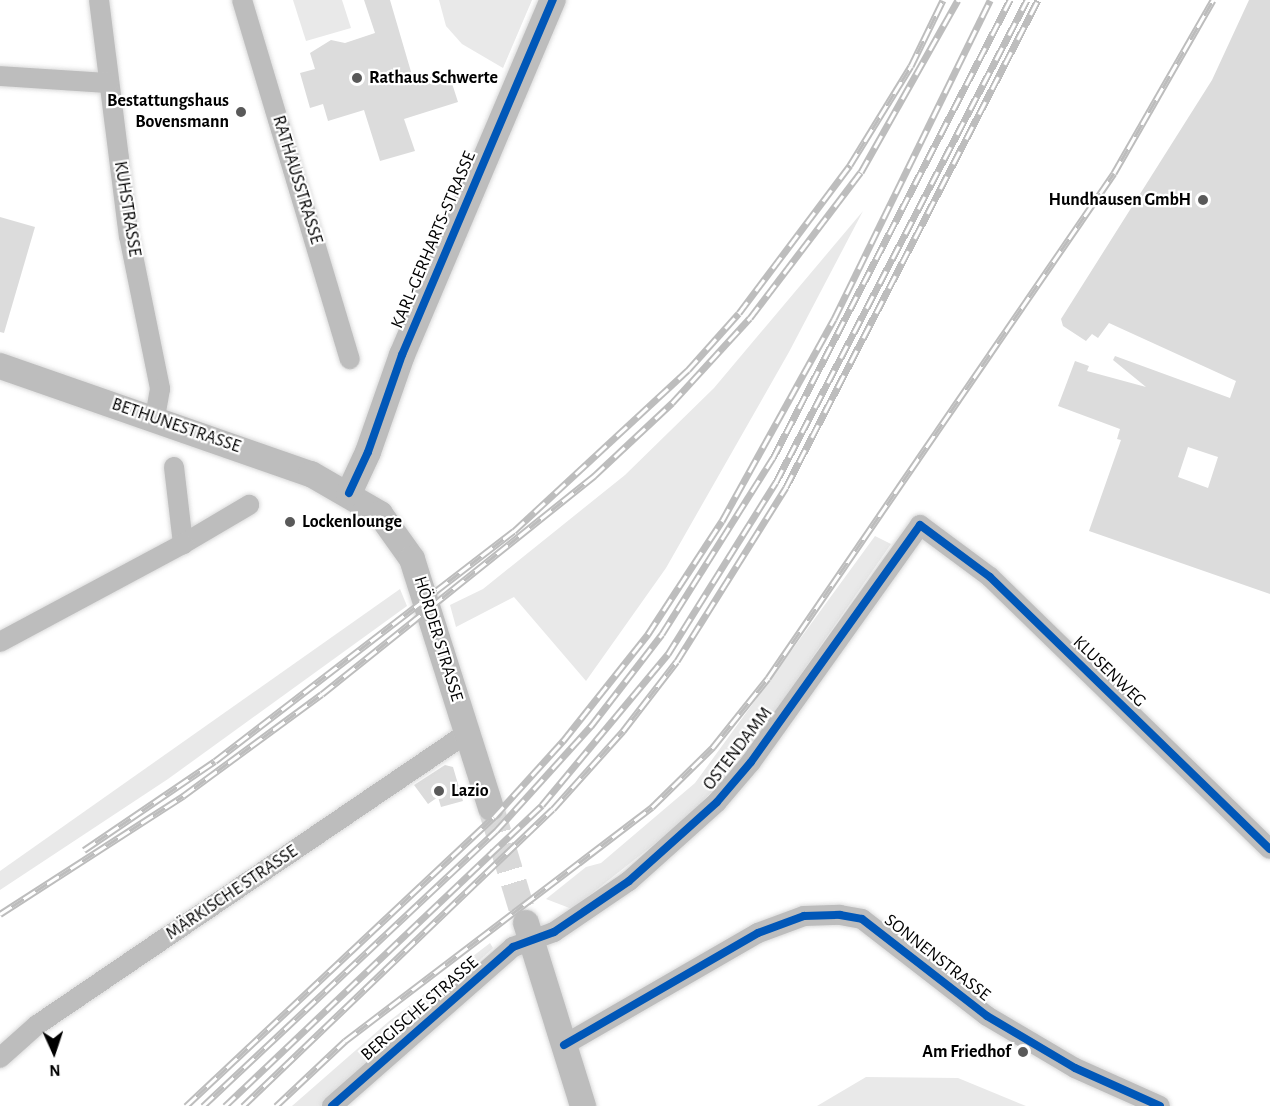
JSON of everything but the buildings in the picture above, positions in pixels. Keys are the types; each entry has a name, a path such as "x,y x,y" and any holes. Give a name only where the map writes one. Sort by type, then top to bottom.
{"main road":[{"name":"KARL-GERHARTS-STRASSE","path":"349,493 368,452 402,355 553,0"},
{"name":"BETHUNESTRASSE","path":"0,366 155,416 311,474 349,493"},
{"name":"HÖRDER STRASSE","path":"349,493 380,514 412,559 491,808"},
{"path":"528,931 584,1106"}],"street":[{"name":"KUHSTRASSE","path":"99,0 129,236 160,389 155,416"},
{"name":"RATHAUSSTRASSE","path":"242,0 350,359"},
{"path":"0,76 109,83"},
{"path":"174,467 183,544"},
{"path":"0,642 183,544 249,505"},
{"name":"KLUSENWEG","path":"920,525 990,577 1270,849"},
{"name":"OSTENDAMM","path":"528,931 554,932 629,881 717,801 751,762 920,525"},
{"name":"MÄRKISCHE STRASSE","path":"0,1058 37,1025 467,734"},
{"name":"SONNENSTRASSE","path":"564,1045 758,933 804,916 840,915 862,919 987,1016 1075,1068 1160,1106"},
{"name":"BERGISCHE STRASSE","path":"332,1106 528,931"}],"shaded area":[{"path":"293,0 342,0 351,28 306,41"},
{"path":"439,0 532,0 503,68 462,44 446,26"},
{"path":"863,211 789,352 666,568 586,681 514,597 456,627 450,605 483,589 625,475 714,388"},
{"path":"875,536 891,544 742,759 686,819 572,909 546,899 586,867 601,863 695,783"},
{"path":"400,589 407,606 168,779 0,890 0,871"},
{"path":"490,943 493,948 321,1106 292,1106 388,1022"},
{"path":"866,1077 958,1078 1026,1106 817,1106"}],"tunnel":[{"path":"491,808 526,923"}],"railway":[{"path":"84,850 215,761 514,531 688,370 739,313 850,165 911,66 943,0"},
{"path":"0,914 183,796 322,694 594,476 672,403 750,318 861,172 958,0"},
{"path":"186,1106 494,817 563,741 648,634 722,521 834,319 990,0"},
{"path":"203,1106 496,831 591,726 662,634 773,458 1010,0"},
{"path":"225,1106 542,805 668,654 776,482 1027,0"},
{"path":"243,1106 553,809 623,731 677,661 786,487 1038,0"},
{"path":"276,1106 345,1041 652,807 713,747 768,678 1114,173 1213,0"}],"cycle path":[{"path":"349,493 368,452 402,355 553,0"},
{"path":"332,1106 513,947 554,932 629,881 717,802 751,762 920,525 990,577 1270,849"},
{"path":"564,1045 758,933 804,916 840,915 862,919 987,1016 1075,1068 1160,1106"}],"place":[{"name":"Rathaus Schwerte","path":"357,78"},
{"name":"Bestattungshaus Bovensmann","path":"241,112"},
{"name":"Hundhausen GmbH","path":"1203,200"},
{"name":"Lockenlounge","path":"290,522"},
{"name":"Lazio","path":"439,791"},
{"name":"Am Friedhof","path":"1023,1052"}]}
